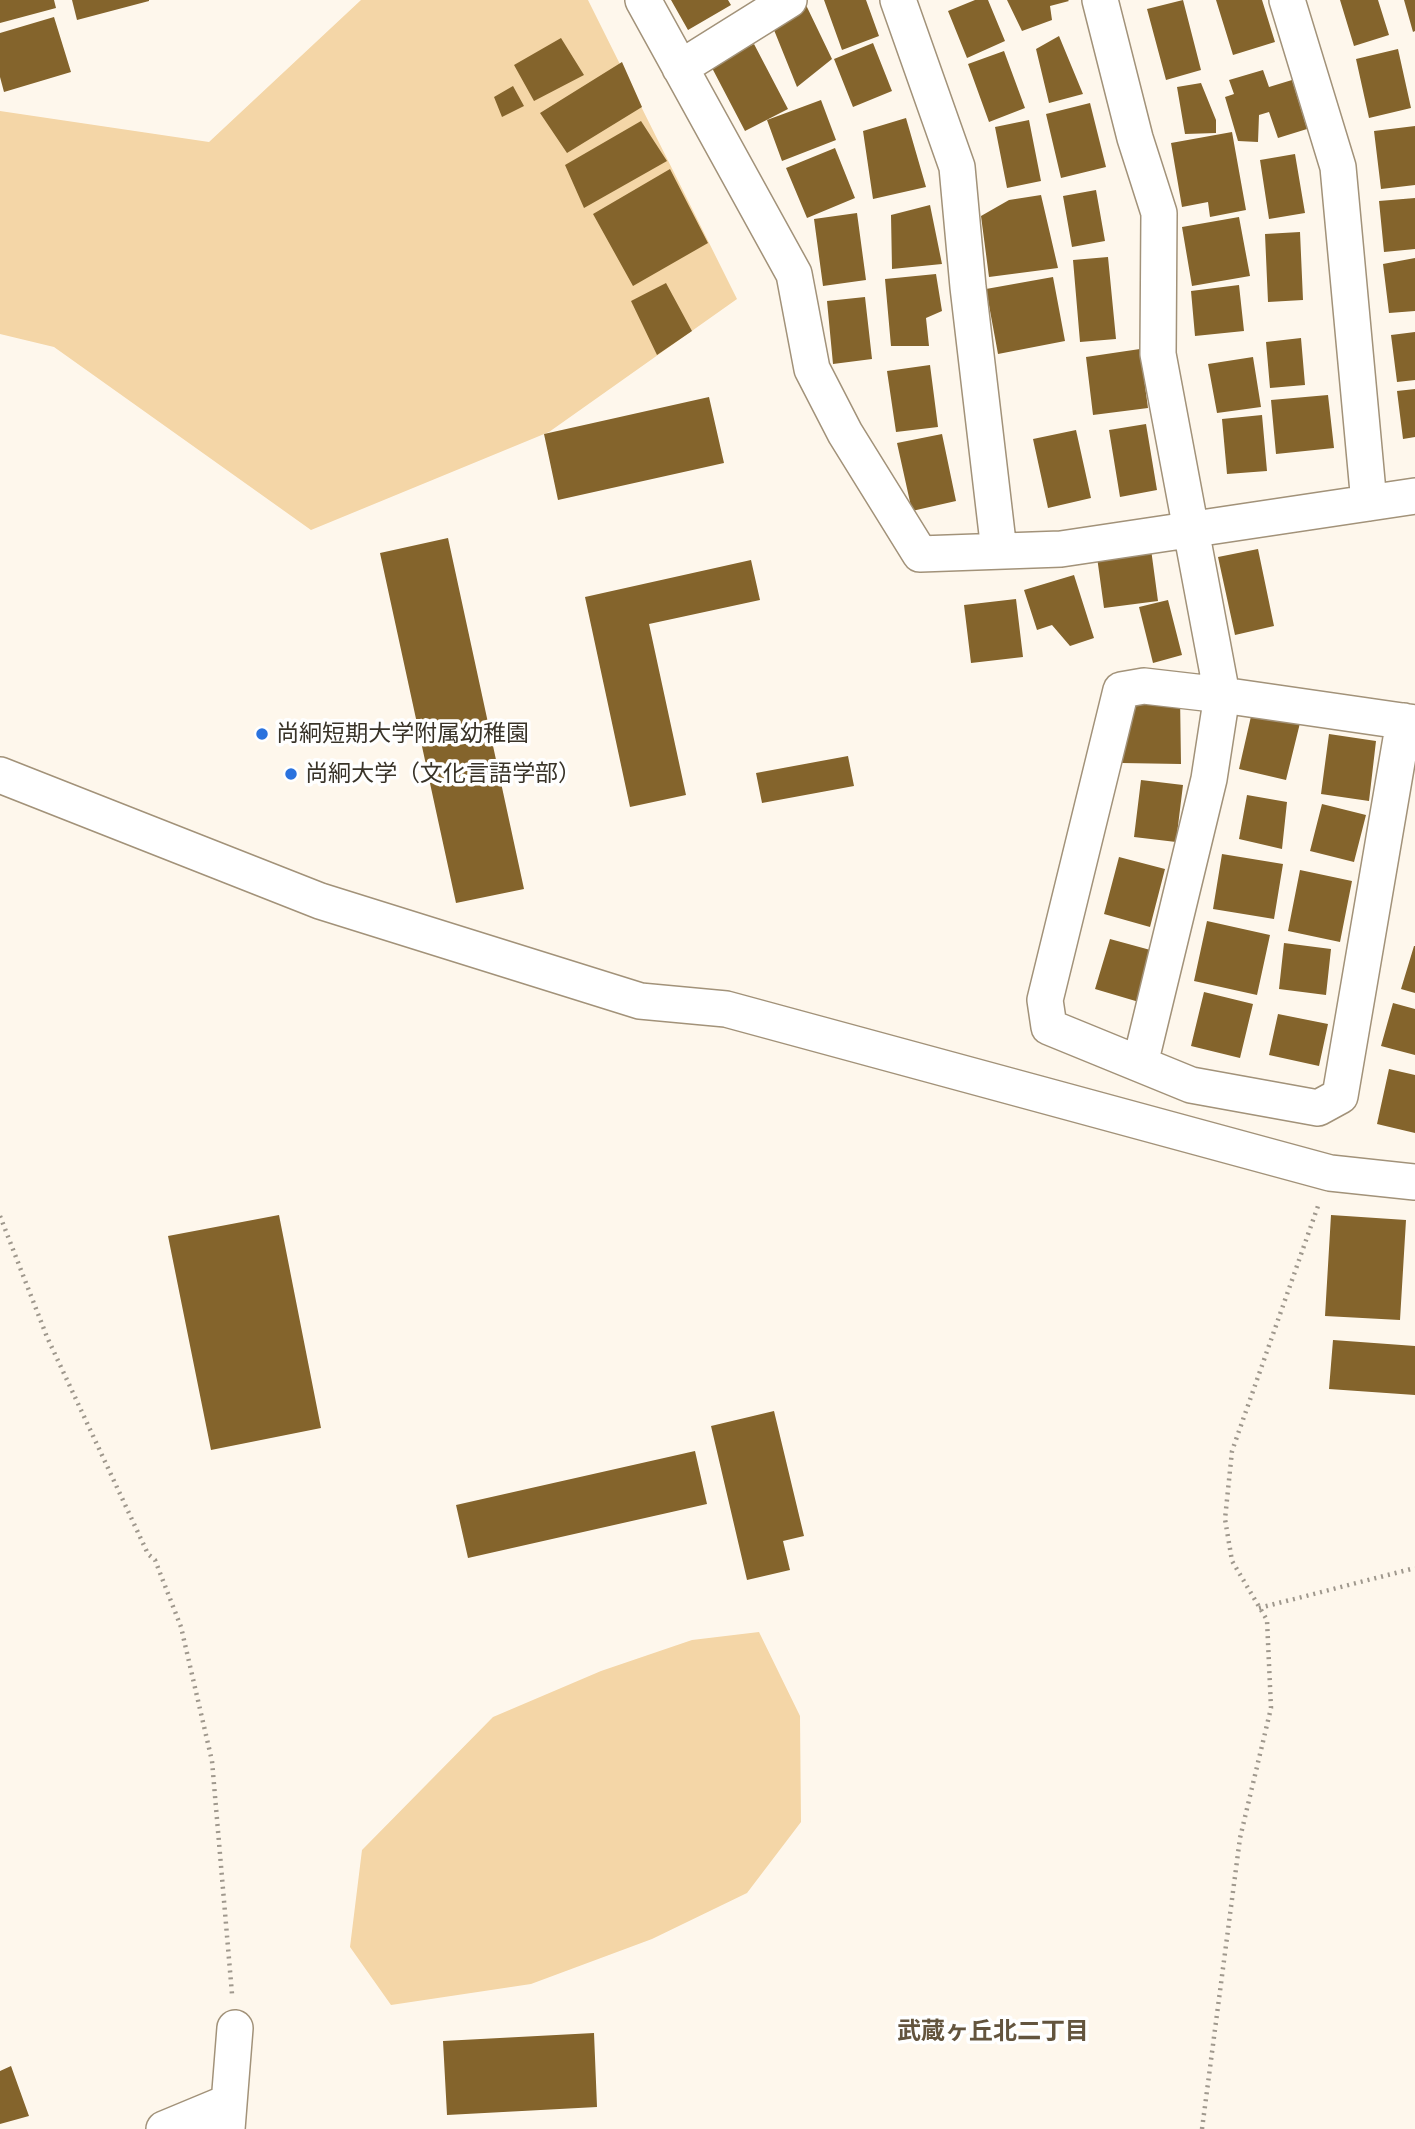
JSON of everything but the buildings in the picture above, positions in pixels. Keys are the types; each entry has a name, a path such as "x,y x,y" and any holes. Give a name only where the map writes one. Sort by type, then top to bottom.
{"street":[{"path":"643,0 794,274 812,369 845,433 920,554 1061,550 1415,496"},
{"path":"680,68 789,0"},
{"path":"898,0 957,167 968,287 999,551"},
{"path":"1100,0 1135,138 1159,213 1158,354 1222,695 1209,779 1140,1064"},
{"path":"1287,0 1338,167 1369,503"},
{"path":"1144,686 1410,722 1340,1096 1318,1108 1191,1085 1049,1027 1045,1000 1121,690 1144,686"},
{"path":"0,775 320,901 640,1001 726,1009 1330,1173 1415,1182"},
{"path":"164,2129 228,2115 235,2028"}],"path":[{"path":"1202,2129 1240,1838 1271,1708 1267,1620 1232,1561 1225,1519 1232,1451 1330,1173"},
{"path":"0,1216 47,1337 148,1554 155,1560 181,1627 212,1761 235,2028"},
{"path":"1259,1608 1415,1568"}],"shaded area":[{"path":"361,0 588,0 737,299 549,432 311,530 54,347 0,334 0,111 209,142"},
{"path":"759,1632 800,1716 801,1822 747,1893 652,1939 531,1984 391,2005 350,1947 362,1850 493,1717 601,1671 692,1640"}],"place":[{"name":"尚絅短期大学附属幼稚園","path":"262,734"},
{"name":"尚絅大学（文化言語学部）","path":"291,774"}],"district":[{"name":"武蔵ヶ丘北二丁目","path":"993,2032"}]}
